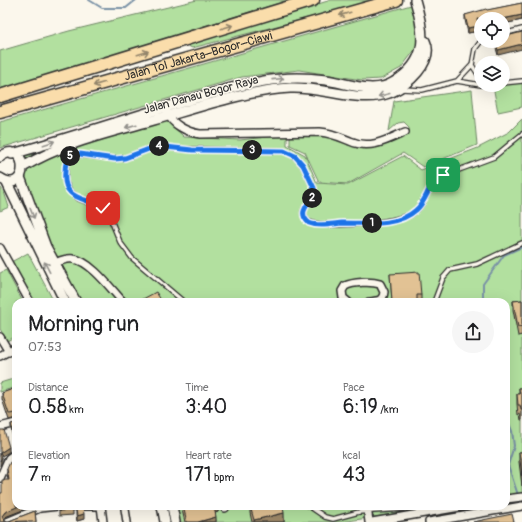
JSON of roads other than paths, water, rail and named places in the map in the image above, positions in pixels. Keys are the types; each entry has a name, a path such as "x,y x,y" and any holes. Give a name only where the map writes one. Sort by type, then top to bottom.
{"highway":[{"name":"Jalan Tol Jakarta–Bogor–Ciawi","path":"0,96 313,0"},
{"name":"Jalan Tol Jakarta–Bogor–Ciawi","path":"3,112 396,0"}],"street":[{"name":"Jalan Danau Bogor Raya","path":"23,167 48,154 243,85 282,79 326,80 363,87 383,87 394,83 413,65 422,50 423,36 421,20 415,0"},
{"name":"Jalan Danau Bogor Raya","path":"0,157 6,154 12,154 167,111 268,90 313,88 371,97 381,96 399,89 410,80 425,60 428,48 423,36"},
{"path":"167,111 185,130 193,133 222,135 266,132 320,132 332,133 365,146 385,141 405,132"},
{"path":"12,154 20,158 23,167 20,177 43,240 74,298"},
{"path":"3,179 13,181 20,177"},
{"path":"3,179 62,298"},
{"path":"0,248 28,298"},
{"path":"55,263 73,259 83,262 92,269 119,298"},
{"path":"342,298 342,291 345,286 354,283 374,283 380,284 384,292 382,298"},
{"path":"0,337 8,352"},
{"path":"0,356 12,350"},
{"path":"0,427 12,424"},
{"path":"0,478 9,458 12,456"},
{"path":"510,499 522,497"},
{"path":"510,508 522,506"},
{"path":"7,522 35,510"},
{"path":"102,510 103,522"},
{"path":"125,510 127,522"},
{"path":"163,510 165,522"},
{"path":"173,510 175,522"},
{"path":"368,510 371,522 442,510"},
{"path":"429,522 497,510"}],"lane":[{"path":"510,32 522,29"},
{"path":"456,81 472,65 476,48"},
{"path":"399,89 422,90 456,81 474,84"},
{"path":"510,82 522,81"},
{"path":"179,298 132,258 120,242 109,215 103,208 79,199 70,191 65,181 68,157 71,154 120,159 157,146 192,150 278,150 295,156 303,165 314,188 313,196 303,212 305,219 312,224 371,223 402,219 411,214 418,209 424,201 431,185 437,178 494,156 522,134"},
{"path":"436,298 443,278 450,270 477,264 522,243"},
{"path":"315,510 325,517 333,519 361,510"}],"waterway":[{"path":"89,0 102,8 126,8 136,0"},
{"path":"483,298 483,284 504,255 522,247"},
{"path":"510,426 514,446 510,459"},
{"path":"510,471 521,504"}]}
